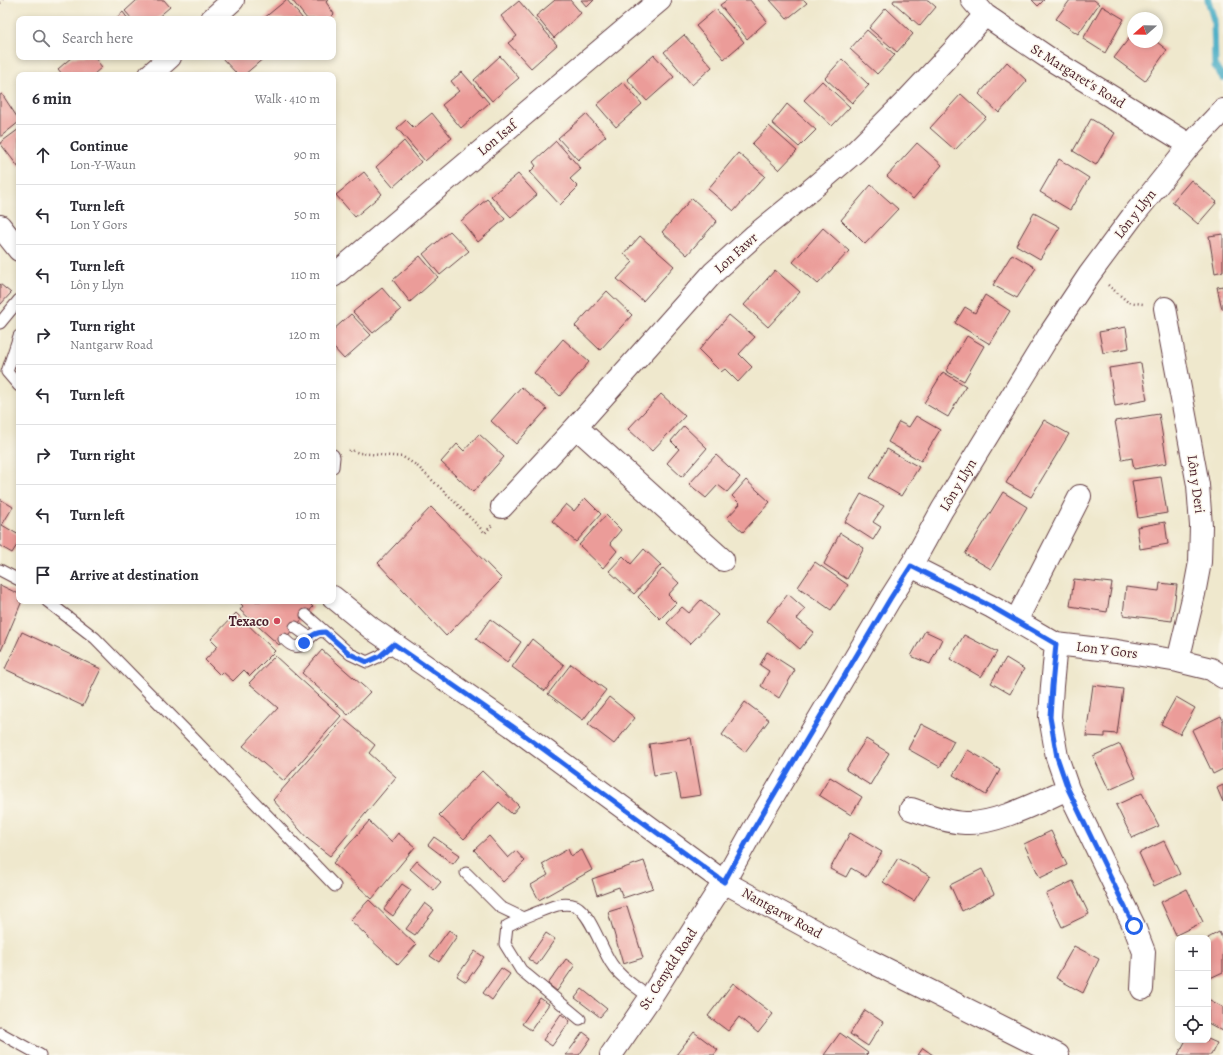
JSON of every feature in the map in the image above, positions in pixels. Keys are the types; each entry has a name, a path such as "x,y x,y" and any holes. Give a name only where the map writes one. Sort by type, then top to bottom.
{"street":[{"path":"215,16 233,0"},
{"name":"Lon Isaf","path":"336,273 660,0"},
{"name":"St Margaret's Road","path":"978,7 1057,63 1190,145"},
{"name":"Lon Fawr","path":"502,507 576,427 713,273 755,235 855,152 905,102 954,50 978,7"},
{"path":"153,72 167,60"},
{"name":"Lôn y Llyn","path":"724,882 753,830 911,566 942,510 1051,332 1132,217 1190,145 1219,114"},
{"path":"0,226 16,246"},
{"name":"Lôn y Deri","path":"1165,308 1198,485 1201,526 1200,562 1178,661"},
{"path":"576,427 723,560"},
{"path":"1016,621 1080,496"},
{"name":"Lon Y Gors","path":"911,566 1016,621 1056,644 1117,651 1178,661 1211,669 1223,677"},
{"name":"Nantgarw Road","path":"336,600 370,628 512,726 724,882 868,960 1058,1055"},
{"path":"1056,644 1050,717 1057,757 1068,789 1134,926 1144,952 1142,989"},
{"path":"911,809 944,820 967,823 992,820 1023,809 1068,789"},
{"name":"St. Cenydd Road","path":"611,1055 650,998 724,882"}],"lane":[{"path":"0,322 16,303"},
{"path":"16,345 7,372 16,382"},
{"path":"0,570 16,578"},
{"path":"51,604 94,638 194,739 335,886"},
{"path":"306,615 350,654 367,662 380,656 394,644"},
{"path":"295,627 306,635 312,636"},
{"path":"284,639 293,646 299,646 318,632 325,632"},
{"path":"466,872 500,907 523,918"},
{"path":"580,1019 521,970 505,944 507,926 557,905 567,904 576,906 588,919 611,964 650,998"},
{"path":"0,1034 40,1055"}],"path":[{"path":"0,3 3,0"},
{"path":"1092,272 1128,302 1165,308"},
{"path":"336,459 351,450 359,453 403,457 416,465 451,498 484,533 490,528 502,507"}],"building":[{"path":"137,0 164,0 170,7 160,16 129,16 125,11"},
{"path":"287,0 300,16 267,16"},
{"path":"292,0 328,0 326,2 334,14 332,16 305,16"},
{"path":"555,0 570,0 581,13 554,38 536,16"},
{"path":"581,0 594,0 587,7"},
{"path":"727,0 750,0 767,21 747,39 720,5"},
{"path":"770,0 804,0 807,3 787,19"},
{"path":"894,0 928,0 936,7 920,26 893,2"},
{"path":"1032,0 1044,0 1038,6"},
{"path":"1070,0 1094,0 1099,4 1078,34 1056,19"},
{"path":"519,1 557,45 531,68 508,43 517,36 501,16"},
{"path":"1102,6 1124,19 1105,53 1083,39"},
{"path":"886,8 913,34 897,52 869,28"},
{"path":"716,9 744,42 724,59 696,26"},
{"path":"123,12 126,16 118,16"},
{"path":"867,30 895,55 877,74 850,49"},
{"path":"684,35 712,67 692,85 664,52"},
{"path":"1127,41 1127,48 1163,47 1167,50 1145,81 1114,58"},
{"path":"654,55 674,77 647,101 627,79"},
{"path":"500,56 519,78 492,101 474,80"},
{"path":"842,59 869,85 852,103 825,78"},
{"path":"68,60 96,60 102,67 96,72 60,72 58,69"},
{"path":"224,60 262,60 248,72 235,72"},
{"path":"1007,62 1027,81 999,113 979,94"},
{"path":"462,72 489,103 461,128 442,105 459,91 451,81"},
{"path":"822,81 850,107 832,126 804,100"},
{"path":"623,82 642,104 616,127 597,105"},
{"path":"2,94 16,115 16,124 0,137 0,95"},
{"path":"961,94 986,117 955,150 930,128"},
{"path":"787,104 816,130 799,147 772,123"},
{"path":"432,113 452,138 425,161 397,128 406,120 414,128"},
{"path":"586,114 606,136 578,160 558,138"},
{"path":"1091,119 1115,133 1096,165 1073,151"},
{"path":"769,126 797,151 779,170 752,144"},
{"path":"16,131 16,164 0,143"},
{"path":"404,141 421,162 393,187 376,167"},
{"path":"556,141 581,169 570,179 578,187 560,205 530,172 536,166 533,162"},
{"path":"917,143 942,165 913,199 887,176"},
{"path":"738,153 765,176 734,211 708,189"},
{"path":"1059,159 1089,178 1070,210 1040,192"},
{"path":"364,172 382,194 355,217 336,195"},
{"path":"518,174 537,195 511,217 491,196"},
{"path":"1191,180 1217,202 1198,224 1172,202"},
{"path":"871,185 898,209 865,244 841,220"},
{"path":"692,198 717,221 687,255 662,232"},
{"path":"487,199 505,219 478,242 461,221"},
{"path":"1034,213 1060,227 1040,259 1016,245"},
{"path":"823,228 849,251 818,284 793,262"},
{"path":"450,231 469,251 440,275 423,254"},
{"path":"1223,234 1223,271 1215,273 1209,236"},
{"path":"640,236 674,266 643,301 617,279 633,262 624,254"},
{"path":"1012,254 1036,268 1017,298 993,285"},
{"path":"420,256 438,277 410,302 393,280"},
{"path":"775,270 800,292 768,327 744,305"},
{"path":"0,284 11,293 0,305"},
{"path":"1223,286 1223,309 1222,309 1217,287"},
{"path":"382,288 401,310 373,333 353,312"},
{"path":"607,291 632,315 600,350 575,326"},
{"path":"985,295 1010,311 990,344 955,323 965,307 975,313"},
{"path":"351,314 371,335 344,359 336,350 336,327"},
{"path":"729,315 755,337 739,354 752,367 738,382 725,369 721,372 699,350"},
{"path":"1126,327 1129,348 1103,353 1099,332"},
{"path":"967,336 984,346 964,381 946,371"},
{"path":"563,339 589,362 560,396 534,373"},
{"path":"1141,363 1147,400 1115,406 1109,368"},
{"path":"943,372 966,386 948,417 924,403"},
{"path":"521,387 547,409 516,444 491,421"},
{"path":"661,394 685,416 652,451 628,429"},
{"path":"1159,414 1167,463 1134,469 1132,458 1122,460 1115,421"},
{"path":"916,416 940,430 921,461 888,442 899,422 909,427"},
{"path":"1044,420 1069,434 1031,497 1006,483"},
{"path":"684,426 707,448 682,477 667,463 679,449 671,441"},
{"path":"479,434 504,457 473,492 441,462 457,444 464,451"},
{"path":"887,449 919,467 901,496 870,478"},
{"path":"716,455 740,477 727,492 718,485 706,498 689,484"},
{"path":"1161,477 1167,513 1138,518 1132,481"},
{"path":"746,480 770,502 743,532 727,518 740,504 732,496"},
{"path":"1003,492 1027,507 991,569 965,554"},
{"path":"861,494 884,506 873,522 881,527 873,540 845,522"},
{"path":"585,498 601,514 576,542 552,521 566,504 574,511"},
{"path":"0,499 13,507 2,525 16,533 16,547 12,553 0,546"},
{"path":"431,507 502,579 446,636 378,563"},
{"path":"606,515 621,530 610,543 617,551 603,568 579,545"},
{"path":"1165,522 1168,544 1140,549 1137,527"},
{"path":"840,533 864,548 847,579 824,564"},
{"path":"644,549 661,565 634,594 609,571 623,556 631,564"},
{"path":"815,562 848,585 831,610 798,587"},
{"path":"663,568 679,583 668,595 676,603 660,619 638,597"},
{"path":"1074,579 1112,583 1107,612 1070,606"},
{"path":"1160,583 1177,585 1172,621 1123,615 1126,587 1159,591"},
{"path":"0,585 16,593 16,604 21,604 0,653"},
{"path":"788,594 805,609 797,619 814,632 800,649 767,621"},
{"path":"701,600 718,615 690,644 667,623 682,607 689,613"},
{"name":"Texaco","path":"241,604 310,604 313,607 279,645 240,610 243,606"},
{"path":"236,613 275,651 250,676 244,670 233,681 223,672 220,675 205,660 218,646 211,639"},
{"path":"490,619 521,642 507,662 476,639"},
{"path":"925,631 942,639 930,664 911,656"},
{"path":"22,632 101,669 83,706 5,669"},
{"path":"964,635 997,652 981,677 950,659"},
{"path":"532,639 564,665 545,691 512,667"},
{"path":"322,650 370,692 348,715 302,673"},
{"path":"767,652 795,670 779,698 761,686 769,671 760,665"},
{"path":"275,656 341,716 284,781 243,746 278,708 249,683"},
{"path":"1006,658 1024,669 1010,694 991,683"},
{"path":"571,664 606,690 583,720 548,694"},
{"path":"1093,685 1123,689 1117,734 1105,733 1105,737 1086,736"},
{"path":"609,697 635,718 614,744 588,724"},
{"path":"1176,697 1195,708 1180,734 1161,724"},
{"path":"745,702 769,720 745,752 722,735"},
{"path":"1221,716 1223,721 1223,769 1213,774 1192,730"},
{"path":"344,719 375,745 369,753 396,777 330,856 308,839 273,800"},
{"path":"921,724 954,741 940,767 908,749"},
{"path":"691,738 701,795 681,798 676,772 654,775 649,744"},
{"path":"866,739 889,753 870,785 846,770"},
{"path":"1120,744 1136,778 1109,790 1093,756"},
{"path":"968,750 1000,770 986,795 953,775"},
{"path":"482,771 519,806 512,814 499,802 464,839 439,815"},
{"path":"830,777 862,797 851,815 819,795"},
{"path":"1223,785 1223,802 1217,788"},
{"path":"1142,793 1159,826 1132,838 1116,805"},
{"path":"369,821 391,842 398,833 415,847 372,899 333,863"},
{"path":"1051,831 1067,865 1040,878 1024,844"},
{"path":"850,833 882,852 866,877 851,868 846,877 830,869"},
{"path":"489,836 508,858 516,851 525,861 503,882 474,850"},
{"path":"434,837 460,855 453,864 428,845"},
{"path":"1164,841 1180,874 1154,886 1139,853"},
{"path":"568,849 571,856 582,850 592,870 539,900 531,885 548,875 542,864"},
{"path":"898,858 930,876 914,901 883,882"},
{"path":"417,861 441,882 434,890 410,869"},
{"path":"644,861 653,888 623,898 619,887 597,895 592,879"},
{"path":"982,869 994,894 962,911 950,885"},
{"path":"1073,881 1089,914 1062,927 1046,894"},
{"path":"402,884 411,890 393,916 384,909"},
{"path":"1187,889 1203,922 1176,935 1161,902"},
{"path":"369,900 416,945 398,965 350,920"},
{"path":"425,903 434,910 415,935 406,929"},
{"path":"627,906 643,958 623,964 608,912"},
{"path":"449,930 457,936 439,962 430,956"},
{"path":"1219,932 1223,940 1223,972 1211,978 1211,971 1211,936"},
{"path":"546,933 555,939 537,965 528,959"},
{"path":"1074,946 1099,959 1083,993 1056,978"},
{"path":"475,951 484,957 466,982 457,976"},
{"path":"566,959 575,965 557,991 548,984"},
{"path":"501,968 510,974 492,1000 483,993"},
{"path":"733,983 773,1014 758,1033 739,1017 728,1031 708,1016"},
{"path":"582,989 607,1009 600,1017 575,998"},
{"path":"540,998 549,1004 531,1030 522,1024"},
{"path":"1211,1001 1223,1007 1223,1031 1211,1025"},
{"path":"865,1010 883,1022 868,1046 850,1034"},
{"path":"561,1014 570,1021 552,1046 543,1040"},
{"path":"583,1032 591,1038 579,1055 566,1055"},
{"path":"694,1032 718,1050 714,1055 676,1055"},
{"path":"840,1033 868,1053 866,1055 824,1055"},
{"path":"1211,1040 1217,1043 1211,1055 1178,1055 1184,1043 1211,1043"},
{"path":"923,1048 933,1055 918,1055"}],"waterway":[{"path":"1208,0 1214,20 1215,66 1223,78"}],"place":[{"name":"Texaco","path":"277,621"}],"route":[{"path":"304,643 318,632 325,632 350,654 367,662 380,656 394,644 512,726 724,882 753,830 911,566 992,607 1056,644 1050,717 1057,757 1068,789 1134,926"}]}
